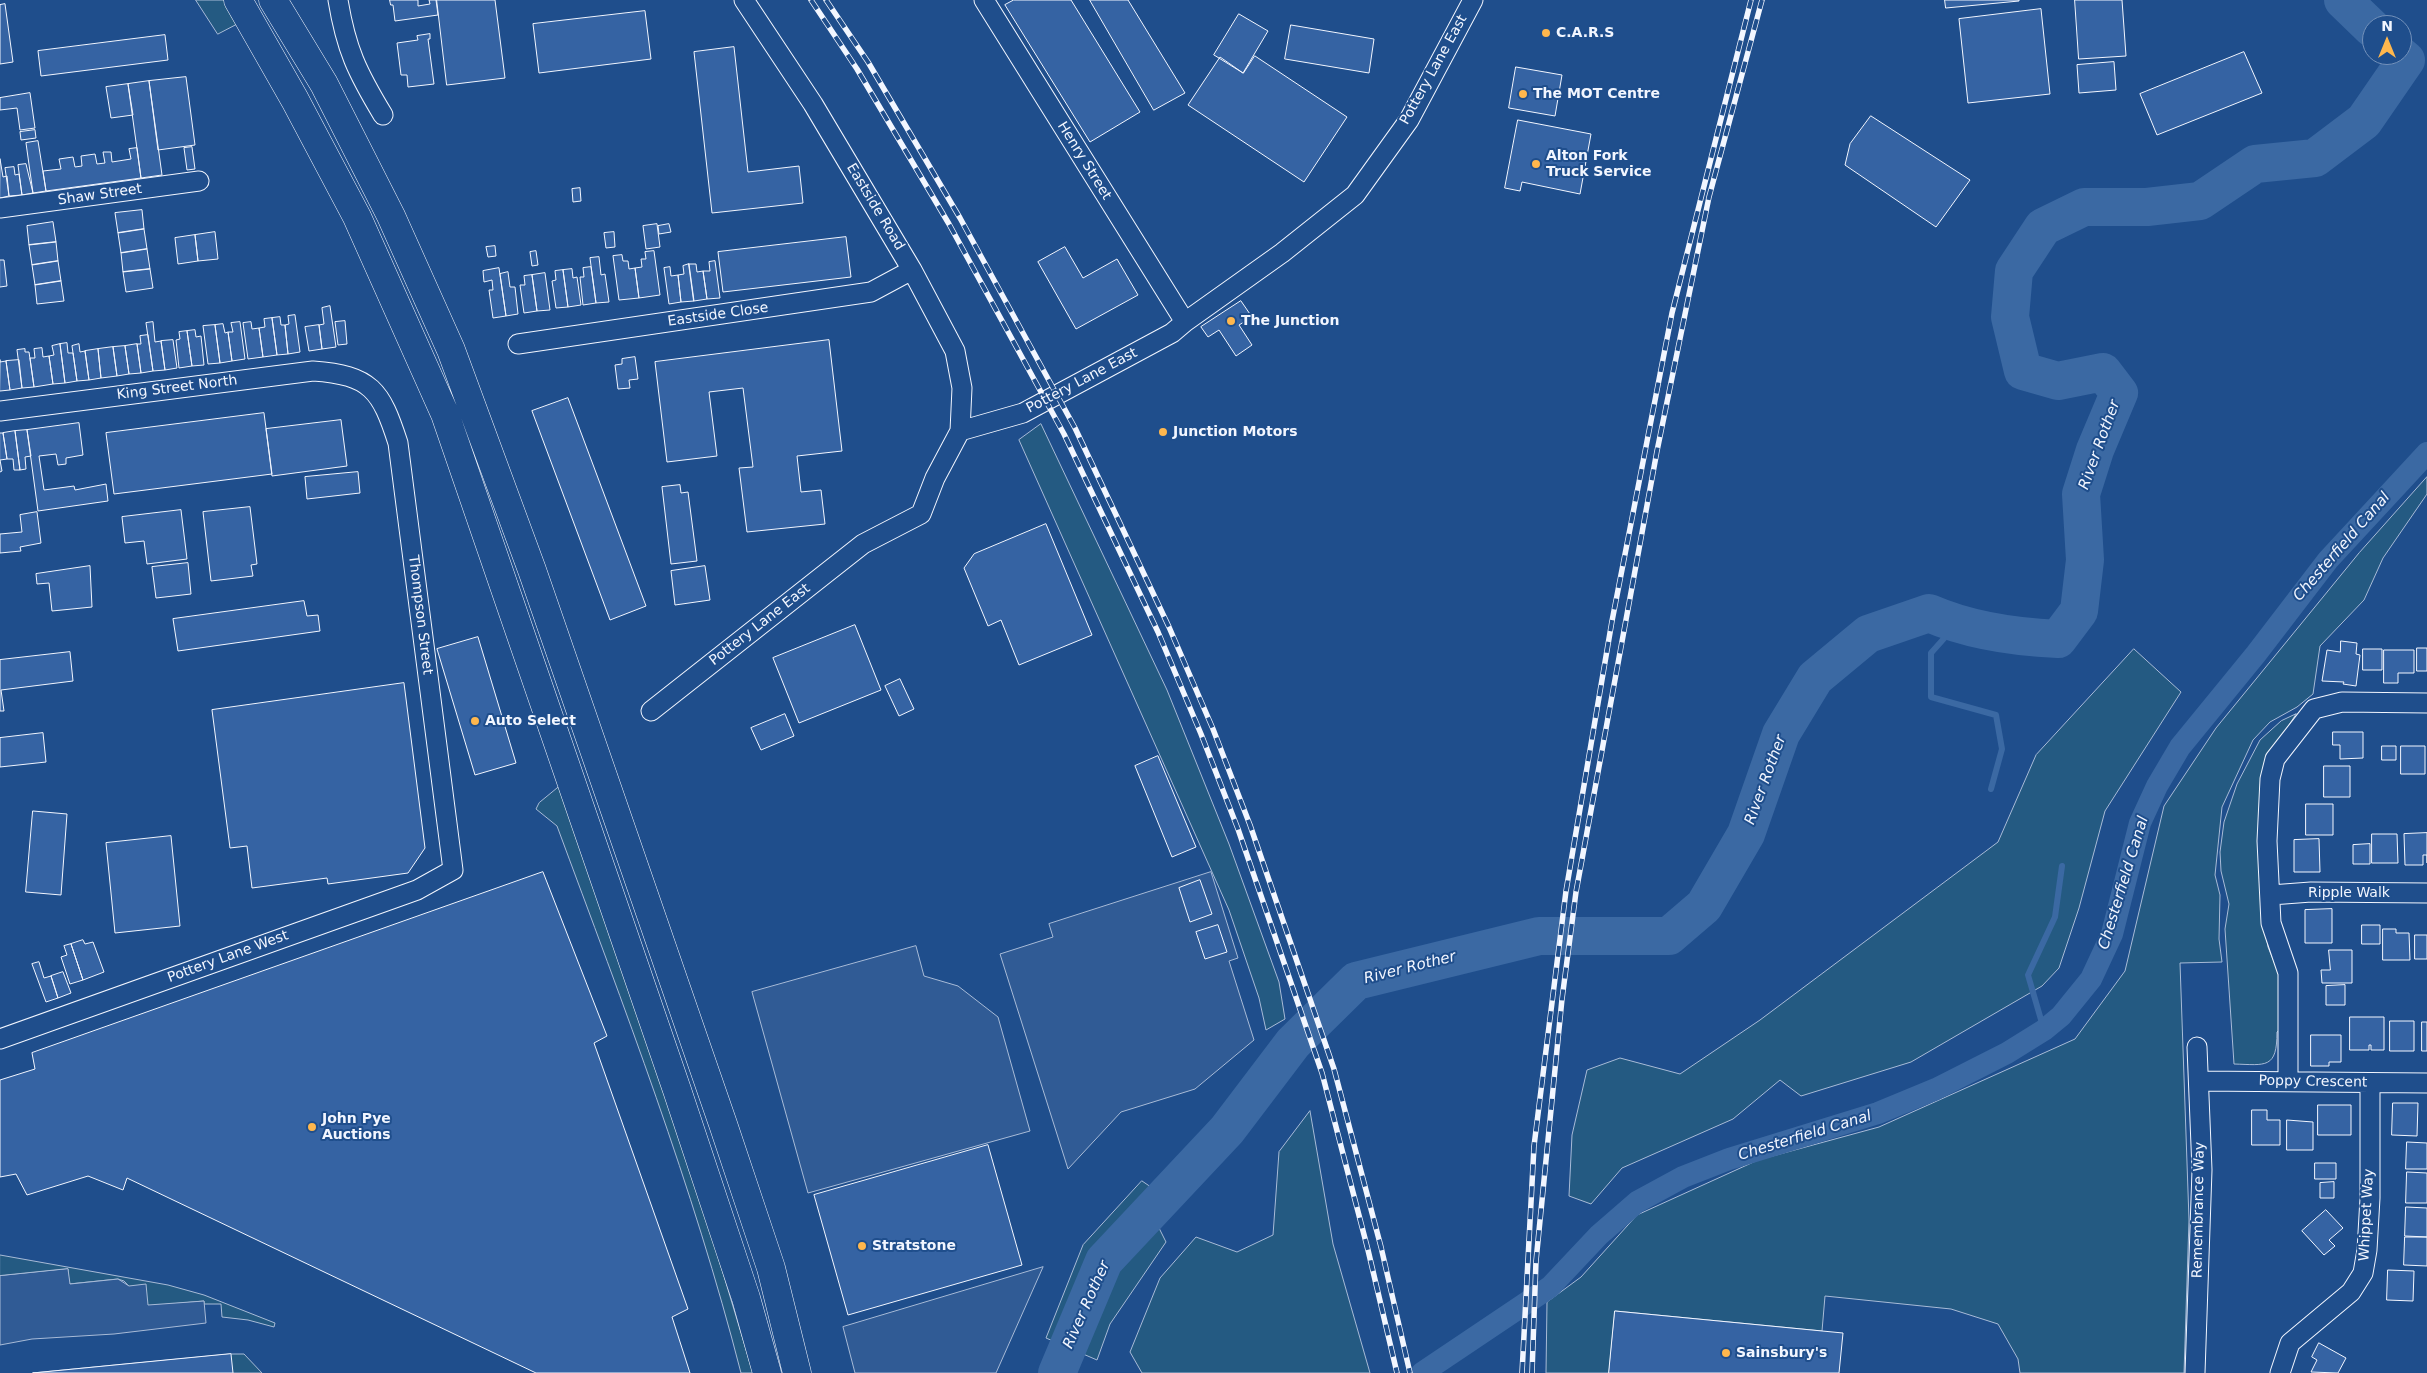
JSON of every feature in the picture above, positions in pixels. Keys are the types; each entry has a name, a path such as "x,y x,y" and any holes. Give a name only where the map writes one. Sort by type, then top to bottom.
{"highway":[{"path":"238,0 295,100 357,217 445,414 677,1090 746,1298 767,1373"},
{"path":"273,0 324,84 390,216 451,350 548,616 723,1124 771,1268 797,1373"}],"street":[{"path":"338,0 344,37 356,68 383,114"},
{"name":"Eastside Road","path":"744,0 813,104 912,270 955,351 962,388 960,431"},
{"name":"Henry Street","path":"984,0 1185,322"},
{"name":"Pottery Lane East","path":"651,711 863,544 921,514 934,478 960,431 1023,413 1172,333 1282,253 1355,194 1409,120 1472,0"},
{"name":"Shaw Street","path":"0,208 200,181"},
{"name":"Eastside Close","path":"518,344 871,292 912,270"},
{"name":"King Street North","path":"0,412 313,370 353,377"},
{"name":"Thompson Street","path":"353,377 371,387 388,410 398,443 453,870"},
{"path":"2288,1080 2288,973 2270,923 2267,841 2270,779 2275,759 2314,709 2342,702 2427,702"},
{"name":"Pottery Lane West","path":"0,1040 417,890 453,870"},
{"name":"Ripple Walk","path":"2270,895 2312,892 2427,893"},
{"name":"Remembrance Way","path":"2195,1373 2202,1170 2200,1081 2197,1047"},
{"name":"Poppy Crescent","path":"2200,1081 2288,1080 2427,1083"},
{"name":"Whippet Way","path":"2280,1373 2290,1343 2318,1322 2351,1292 2363,1273 2367,1250 2370,1198 2370,1083"}],"shaded area":[{"path":"196,0 227,0 241,22 218,34"},
{"path":"1041,424 1167,690 1229,844 1279,982 1285,1019 1266,1030 1259,998 1229,910 1019,440"},
{"path":"2427,477 2427,494 2383,558 2364,600 2320,646 2313,694 2297,707 2270,722 2253,740 2222,807 2215,875 2220,895 2219,939 2222,962 2180,963 2189,1220 2184,1373 2020,1373 2018,1359 1998,1324 1951,1309 1825,1296 1822,1331 1615,1311 1609,1373 1546,1373 1547,1302 1581,1277 1637,1215 1758,1160 1879,1127 2075,1039 2125,971 2164,806 2216,728 2359,553"},
{"path":"2134,649 2181,692 2105,811 2079,908 2059,968 2042,986 1911,1062 1801,1096 1780,1080 1733,1119 1622,1168 1591,1204 1569,1196 1572,1135 1587,1070 1620,1058 1680,1074 1760,1020 1998,842 2036,755"},
{"path":"2296,714 2274,749 2264,922 2268,947 2279,974 2283,1028 2277,1032 2275,1053 2268,1062 2254,1065 2234,1064 2225,929 2229,904 2221,871 2220,852 2224,822 2237,784 2260,740 2281,721"},
{"path":"560,786 693,1173 753,1373 741,1373 722,1303 679,1165 632,1029 557,826 536,809 539,803"},
{"path":"1211,872 1238,958 1229,961 1254,1040 1195,1089 1121,1112 1068,1169 1000,954 1053,937 1049,924"},
{"path":"916,946 924,976 958,986 998,1017 1030,1131 808,1193 752,992"},
{"path":"1310,1111 1333,1244 1370,1373 1142,1373 1130,1352 1160,1278 1196,1237 1237,1252 1273,1235 1279,1152"},
{"path":"1142,1181 1173,1202 1159,1228 1166,1242 1110,1324 1097,1360 1046,1338 1083,1245"},
{"path":"0,1255 168,1285 204,1295 275,1323 274,1327 248,1320 222,1317 221,1304 204,1304 204,1301 148,1306 124,1281 118,1279 69,1284 68,1269 0,1276"},
{"path":"1043,1267 996,1373 855,1373 843,1327"},
{"path":"68,1269 70,1284 118,1279 129,1286 146,1284 148,1305 204,1301 206,1323 114,1334 32,1339 0,1345 0,1276"},
{"path":"244,1354 262,1373 33,1373"}],"building":[{"path":"390,0 418,0 418,6 430,4 429,0 436,0 438,15 395,21 393,5 391,5"},
{"path":"437,0 495,0 505,78 447,85"},
{"path":"1014,0 1071,0 1140,112 1090,142 1005,5"},
{"path":"1090,0 1128,0 1185,93 1154,110"},
{"path":"1945,0 2019,0 2019,1 1946,8"},
{"path":"2075,0 2122,0 2126,56 2079,59"},
{"path":"5,4 13,62 0,64 0,5"},
{"path":"2041,9 2050,94 1968,103 1959,19"},
{"path":"645,11 651,59 539,73 533,24"},
{"path":"1239,14 1268,31 1243,73 1214,55"},
{"path":"1291,25 1374,39 1369,73 1285,59"},
{"path":"430,34 430,39 428,39 434,84 408,87 407,75 401,75 397,43 418,40 417,36"},
{"path":"165,35 168,60 41,76 38,51"},
{"path":"734,47 748,172 799,166 803,203 712,213 694,52"},
{"path":"2244,52 2262,93 2157,135 2140,94"},
{"path":"1255,56 1347,117 1304,182 1188,105 1220,57 1243,73"},
{"path":"2114,62 2116,90 2079,93 2077,65"},
{"path":"1516,67 1562,75 1555,116 1509,108"},
{"path":"186,77 195,145 158,150 149,81"},
{"path":"149,81 162,175 141,178 128,84"},
{"path":"128,84 133,115 111,118 106,87"},
{"path":"30,93 35,128 20,130 17,108 0,110 0,98"},
{"path":"1871,116 1970,180 1936,227 1845,165 1850,144"},
{"path":"1518,120 1591,134 1580,194 1522,182 1520,191 1505,188"},
{"path":"35,130 36,138 21,140 20,132"},
{"path":"38,141 46,191 33,193 26,143"},
{"path":"192,147 195,169 187,170 184,148"},
{"path":"137,148 141,178 46,191 43,171 61,169 59,159 73,157 75,167 82,166 81,156 95,154 97,164 105,163 103,152 111,152 112,162 131,159 129,149"},
{"path":"0,159 3,177 7,176 9,196 0,198"},
{"path":"26,164 33,193 22,195 18,165"},
{"path":"14,167 15,175 19,174 22,195 9,196 5,168"},
{"path":"580,188 581,201 573,202 572,189"},
{"path":"142,210 144,229 118,233 115,213"},
{"path":"53,222 56,242 29,245 27,226"},
{"path":"657,224 660,247 646,249 643,226"},
{"path":"669,224 671,232 659,234 658,226"},
{"path":"144,229 147,249 121,253 118,233"},
{"path":"215,232 218,259 198,261 195,235"},
{"path":"614,232 615,247 606,248 604,233"},
{"path":"195,235 198,261 178,264 175,238"},
{"path":"846,237 851,277 723,292 718,252"},
{"path":"56,242 58,261 32,265 29,245"},
{"path":"495,246 496,256 488,257 486,247"},
{"path":"1065,247 1083,278 1117,259 1138,295 1076,329 1038,262"},
{"path":"147,249 150,269 123,272 121,253"},
{"path":"536,251 538,265 532,266 530,252"},
{"path":"654,251 660,295 639,298 635,268 642,267 641,259 646,259 645,252"},
{"path":"622,255 623,261 628,261 629,269 635,268 639,298 619,300 613,256"},
{"path":"599,257 601,275 605,274 609,302 596,303 590,258"},
{"path":"0,260 4,260 7,286 0,287"},
{"path":"58,261 61,281 35,285 32,265"},
{"path":"715,261 720,298 707,299 703,271 710,271 709,262"},
{"path":"689,264 694,301 681,302 678,275 684,274 683,266"},
{"path":"689,264 696,264 697,272 703,271 707,299 694,301"},
{"path":"591,267 596,303 583,305 580,277 584,277 583,268"},
{"path":"670,267 671,276 678,275 681,302 669,304 664,268"},
{"path":"499,268 506,316 493,318 489,290 493,290 492,280 484,282 483,271"},
{"path":"150,269 153,288 126,292 123,272"},
{"path":"572,269 573,278 577,277 581,305 568,307 563,270"},
{"path":"563,270 568,307 556,308 552,281 556,280 555,271"},
{"path":"508,272 510,287 515,287 518,314 506,316 500,274"},
{"path":"545,273 550,310 537,311 532,275"},
{"path":"532,275 537,311 524,313 520,285 525,285 524,276"},
{"path":"61,281 64,301 37,304 35,285"},
{"path":"1241,301 1252,317 1239,325 1252,345 1236,356 1219,330 1208,337 1201,327"},
{"path":"330,306 336,347 322,349 319,325 324,324 322,308"},
{"path":"295,315 300,352 288,354 285,325 289,324 288,316"},
{"path":"280,317 281,325 285,325 288,354 277,355 272,318"},
{"path":"272,318 277,355 263,357 259,328 265,327 264,319"},
{"path":"345,321 347,344 338,345 335,322"},
{"path":"153,322 155,342 161,341 165,370 153,371 146,323"},
{"path":"240,322 245,359 232,361 228,332 233,332 231,323"},
{"path":"251,322 252,329 259,328 263,357 248,359 243,323"},
{"path":"223,324 225,333 228,332 232,361 220,363 215,325"},
{"path":"215,325 220,363 208,364 203,326"},
{"path":"319,325 322,349 309,351 305,327"},
{"path":"195,330 196,337 201,336 204,365 192,366 187,331"},
{"path":"187,331 192,366 179,368 176,340 180,339 179,332"},
{"path":"148,335 153,371 141,373 137,344 141,344 140,336"},
{"path":"173,340 177,368 165,370 161,341"},
{"path":"829,340 842,451 797,456 801,492 821,490 825,524 747,532 739,468 753,467 743,388 709,392 717,456 667,462 655,362"},
{"path":"67,343 68,353 73,353 77,381 65,383 60,344"},
{"path":"60,344 65,383 53,384 49,356 54,355 52,346"},
{"path":"79,344 80,352 85,351 89,380 77,381 72,346"},
{"path":"137,344 141,373 129,374 125,346"},
{"path":"125,346 129,374 117,376 113,347"},
{"path":"113,347 117,376 101,378 98,349"},
{"path":"42,348 43,357 49,356 53,384 34,387 30,358 35,358 34,349"},
{"path":"25,349 25,352 29,352 34,387 22,388 17,350"},
{"path":"98,349 101,378 89,380 85,351"},
{"path":"635,357 638,379 629,380 630,388 618,389 615,365 622,364 622,359"},
{"path":"19,360 22,388 10,390 6,361"},
{"path":"6,361 10,390 0,391 0,362"},
{"path":"568,398 646,606 610,620 532,411"},
{"path":"264,413 272,474 114,494 106,433"},
{"path":"341,420 347,466 272,476 266,429"},
{"path":"79,423 83,455 66,458 66,464 58,465 56,454 39,456 44,490 74,486 75,490 106,484 108,501 38,511 27,430"},
{"path":"27,430 31,456 25,457 26,469 20,470 15,431"},
{"path":"15,431 20,470 14,470 13,459 7,459 3,433"},
{"path":"0,433 3,433 7,459 0,460"},
{"path":"358,472 360,493 307,499 305,477"},
{"path":"680,485 681,493 688,492 697,561 671,564 662,487"},
{"path":"250,507 257,564 251,565 253,576 211,581 203,512"},
{"path":"181,510 187,559 147,564 144,541 125,543 122,517"},
{"path":"37,512 41,543 20,547 21,551 0,553 0,534 22,532 20,515"},
{"path":"1046,524 1092,635 1019,665 1001,620 988,626 964,568 974,554"},
{"path":"188,563 191,594 156,598 152,567"},
{"path":"90,566 92,607 52,611 49,583 37,584 36,574"},
{"path":"705,566 710,600 675,605 671,571"},
{"path":"304,601 307,616 318,615 320,631 178,651 173,619"},
{"path":"855,625 881,690 799,723 773,658"},
{"path":"478,637 516,763 475,775 437,649"},
{"path":"2341,641 2357,643 2356,654 2360,655 2356,686 2343,684 2344,682 2322,681 2327,650 2340,652"},
{"path":"2417,648 2427,648 2427,671 2417,671"},
{"path":"2363,649 2382,649 2382,670 2363,670"},
{"path":"2384,650 2414,650 2414,673 2398,673 2398,683 2384,683"},
{"path":"70,652 73,681 1,690 4,711 0,711 0,660"},
{"path":"900,679 914,709 899,716 885,686"},
{"path":"404,683 425,848 408,873 328,884 327,878 252,888 247,846 230,848 212,710"},
{"path":"785,714 794,736 761,750 751,728"},
{"path":"2333,732 2363,732 2363,758 2340,759 2340,745 2333,745"},
{"path":"43,733 46,762 0,767 0,738"},
{"path":"2382,746 2396,746 2396,760 2382,760"},
{"path":"2401,746 2425,746 2425,774 2401,774"},
{"path":"1158,756 1196,847 1172,857 1135,766"},
{"path":"2324,766 2350,766 2350,797 2324,797"},
{"path":"2306,804 2333,804 2333,835 2306,835"},
{"path":"33,811 67,814 61,895 26,892"},
{"path":"2427,833 2427,855 2423,855 2423,865 2405,865 2404,834"},
{"path":"2372,834 2397,834 2398,863 2372,863"},
{"path":"171,836 180,926 115,933 106,843"},
{"path":"2319,839 2320,872 2294,872 2294,840"},
{"path":"2370,844 2370,864 2353,864 2353,845"},
{"name":"John Pye Auctions","path":"543,872 607,1036 594,1043 688,1309 672,1317 690,1373 536,1373 127,1178 123,1190 88,1176 27,1195 16,1174 0,1177 0,1080 35,1069 32,1053"},
{"path":"1200,880 1212,914 1190,922 1179,888"},
{"path":"2332,909 2332,943 2305,943 2305,910"},
{"path":"1218,925 1227,952 1205,959 1196,932"},
{"path":"2362,925 2380,925 2380,944 2362,944"},
{"path":"2383,929 2396,929 2396,933 2409,933 2410,960 2383,960"},
{"path":"2415,935 2427,935 2427,959 2415,959"},
{"path":"83,940 85,944 93,942 104,972 83,980 71,944"},
{"path":"71,944 83,980 70,984 61,957 67,955 64,946"},
{"path":"2329,950 2352,950 2352,983 2322,983 2321,970 2330,970"},
{"path":"39,962 44,978 51,976 58,998 46,1002 32,964"},
{"path":"63,972 71,993 58,998 51,976"},
{"path":"2345,985 2345,1005 2326,1005 2326,986"},
{"path":"2350,1017 2384,1017 2384,1050 2371,1050 2371,1045 2369,1045 2369,1050 2350,1050"},
{"path":"2390,1021 2414,1021 2414,1051 2390,1051"},
{"path":"2422,1022 2427,1022 2427,1051 2422,1051"},
{"path":"2311,1035 2341,1035 2341,1062 2329,1062 2329,1066 2311,1066"},
{"path":"2393,1103 2418,1103 2417,1136 2392,1135"},
{"path":"2318,1105 2351,1105 2351,1135 2318,1135"},
{"path":"2252,1110 2267,1110 2267,1120 2280,1120 2280,1145 2252,1145"},
{"path":"2287,1120 2313,1122 2313,1150 2287,1150"},
{"path":"2407,1142 2427,1143 2427,1169 2406,1169"},
{"path":"988,1145 1022,1265 848,1315 814,1195"},
{"path":"2315,1163 2336,1163 2336,1179 2315,1179"},
{"path":"2407,1172 2427,1173 2427,1203 2406,1203"},
{"path":"2334,1182 2334,1198 2320,1198 2320,1183"},
{"path":"2406,1207 2427,1208 2427,1237 2405,1236"},
{"path":"2326,1210 2343,1228 2329,1240 2335,1246 2324,1255 2302,1231"},
{"path":"2405,1237 2427,1237 2427,1266 2404,1265"},
{"path":"2388,1270 2414,1271 2413,1301 2387,1300"},
{"name":"Sainsbury's","path":"1615,1311 1843,1333 1839,1373 1609,1373"},
{"path":"2319,1343 2346,1358 2338,1373 2311,1372 2317,1360 2312,1357"},
{"path":"231,1354 233,1373 33,1373"}],"waterway":[{"name":"River Rother","path":"2343,0 2362,18"},
{"name":"River Rother","path":"1057,1373 1104,1261 1227,1130 1293,1043 1356,981 1539,936 1669,936 1704,906 1746,834 1781,734 1815,678 1868,634 1929,613 1976,629 2025,637 2058,639 2079,611 2085,560 2081,494 2095,450 2119,393 2103,372 2058,381 2023,371 2010,317 2014,271 2043,227 2084,207 2147,207 2200,201 2255,164 2315,158 2364,121 2403,65"},
{"name":"Chesterfield Canal","path":"1422,1373 1550,1287 1599,1235 1637,1202 1683,1177 1729,1159 1878,1113 1936,1089 2007,1053 2044,1030 2061,1016 2091,979 2112,934 2140,823 2157,786 2180,747 2256,654 2328,560 2427,453"},
{"path":"1956,625 1931,653 1931,697 1996,715 2002,749 1991,789"},
{"path":"2044,1030 2028,975 2055,917 2062,866"}],"railway":[{"path":"811,0 857,69 949,224 1064,434 1158,632 1238,829 1322,1073 1368,1250 1397,1373"},
{"path":"826,0 868,62 960,218 1075,428 1169,627 1213,729 1250,825 1334,1069 1381,1247 1410,1373"},
{"path":"1522,1373 1534,1146 1566,891 1612,621 1672,313 1751,0"},
{"path":"1532,1373 1536,1261 1562,999 1576,892 1657,451 1709,197 1762,0"}],"place":[{"name":"C.A.R.S","path":"1546,33"},
{"name":"The MOT Centre","path":"1523,94"},
{"name":"Alton Fork Truck Service","path":"1536,164"},
{"name":"The Junction","path":"1231,321"},
{"name":"Junction Motors","path":"1163,432"},
{"name":"Auto Select","path":"475,721"},
{"name":"John Pye Auctions","path":"312,1127"},
{"name":"Stratstone","path":"862,1246"},
{"name":"Sainsbury's","path":"1726,1353"}]}
